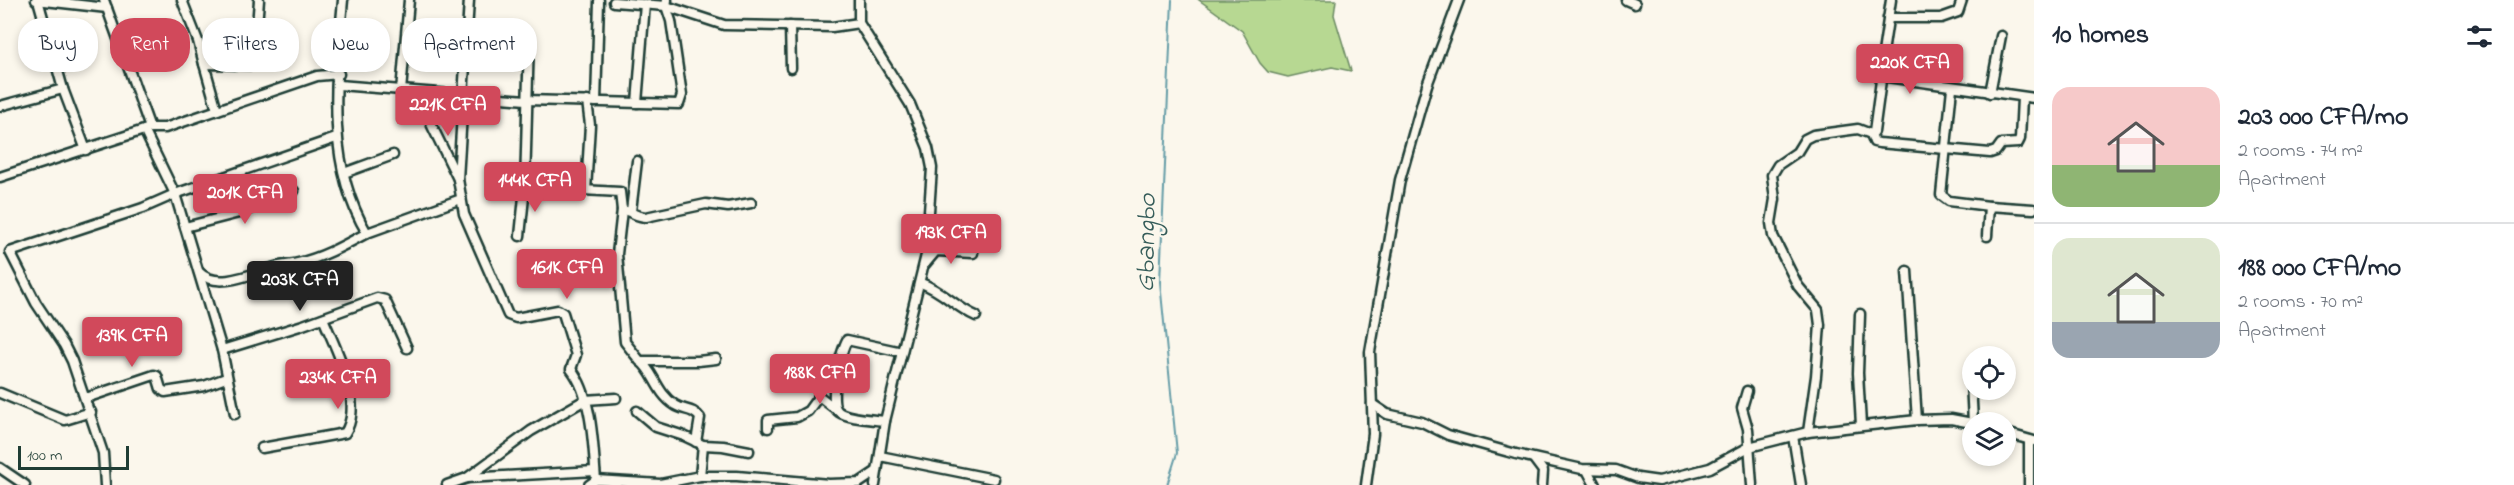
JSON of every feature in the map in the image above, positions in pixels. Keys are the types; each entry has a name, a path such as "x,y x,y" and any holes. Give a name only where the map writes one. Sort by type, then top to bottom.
{"street":[{"path":"86,150 63,89 37,0 106,4 147,129 175,194 222,350 235,414"},
{"path":"182,0 202,56"},
{"path":"258,18 259,0"},
{"path":"344,0 336,138 358,218 367,233"},
{"path":"401,91 409,0"},
{"path":"469,0 458,179 464,214 508,315 516,318 558,310 563,313 576,355 571,369 585,400 594,439 593,479"},
{"path":"859,0 859,23 910,104 928,148 932,168 930,232 921,283 885,421 875,485"},
{"path":"1366,485 1376,407 1370,370 1372,338 1400,180 1427,85 1459,0"},
{"path":"1626,0 1635,4"},
{"path":"1871,134 1874,132 1876,101 1882,73 1881,62 1891,0"},
{"path":"1888,18 1947,18 1958,12 1962,0"},
{"path":"586,190 599,2"},
{"path":"614,2 666,3 724,25 832,27 859,23"},
{"path":"339,85 526,100 679,104 682,101 671,21 666,3"},
{"path":"637,103 645,4"},
{"path":"790,26 791,68"},
{"path":"1990,93 2001,36"},
{"path":"206,72 217,110"},
{"path":"520,236 525,187 527,72"},
{"path":"1882,73 1890,80 2034,98"},
{"path":"0,177 147,129 165,128 317,76 339,75"},
{"path":"1952,88 1940,189 1943,198 1989,206 2033,209"},
{"path":"0,106 63,89"},
{"path":"423,93 432,126 458,179"},
{"path":"1808,432 1816,376 1819,317 1812,301 1798,286 1773,236 1771,224 1775,199 1772,175 1778,165 1797,152 1805,139 1813,135 1858,129 1871,134 1874,142 1879,143 1990,153 2001,144 2018,143 2022,98"},
{"path":"105,485 103,453 86,398 64,345 36,303 10,252 142,208 175,194 336,138"},
{"path":"344,173 393,155"},
{"path":"637,161 617,254 625,342 640,361 649,367 652,380 664,395 676,406 694,411 700,418 700,476"},
{"path":"500,187 620,192 626,211 639,217 706,204 728,207 751,203"},
{"path":"185,227 239,213 294,190"},
{"path":"199,272 212,280 237,278 278,266 299,263 339,249 367,233 461,199"},
{"path":"1987,236 1989,206"},
{"path":"930,232 941,241 947,251"},
{"path":"924,264 936,251 973,253"},
{"path":"1907,271 1917,420"},
{"path":"921,283 936,288 956,307 976,316"},
{"path":"222,350 381,298 387,303 407,348"},
{"path":"1860,314 1858,374 1861,425"},
{"path":"262,448 345,433 347,430 351,421 350,388 323,318"},
{"path":"834,407 832,400 835,384 848,340 902,352"},
{"path":"640,361 698,362 716,359"},
{"path":"86,398 154,375 157,376 161,389 165,392 204,386 226,378"},
{"path":"1747,391 1742,408 1747,421 1752,485"},
{"path":"0,393 65,420 91,412"},
{"path":"768,428 768,420 797,417 808,411 819,396 839,412 885,421"},
{"path":"447,485 467,478 531,431 585,400 616,398"},
{"path":"1376,407 1422,422 1448,435 1534,459 1587,470 1616,470 1638,478 1668,479 1710,468 1749,447 1808,432 1917,420 1962,420"},
{"path":"637,411 656,427 699,443 749,451"},
{"path":"1793,436 1801,485"},
{"path":"2016,436 2032,441 2029,485"},
{"path":"880,456 994,479"},
{"path":"1534,459 1543,471 1542,485"},
{"path":"0,468 25,485"},
{"path":"1587,470 1595,485"},
{"path":"467,478 593,479 660,484 700,476 737,476 812,485 860,484 877,471"}],"green space":[{"path":"1199,0 1336,0 1334,15 1351,71 1332,67 1288,77 1268,72 1260,63 1242,31"}],"waterway":[{"name":"Gbangbo","path":"1167,485 1177,453 1160,282 1172,0"}]}
